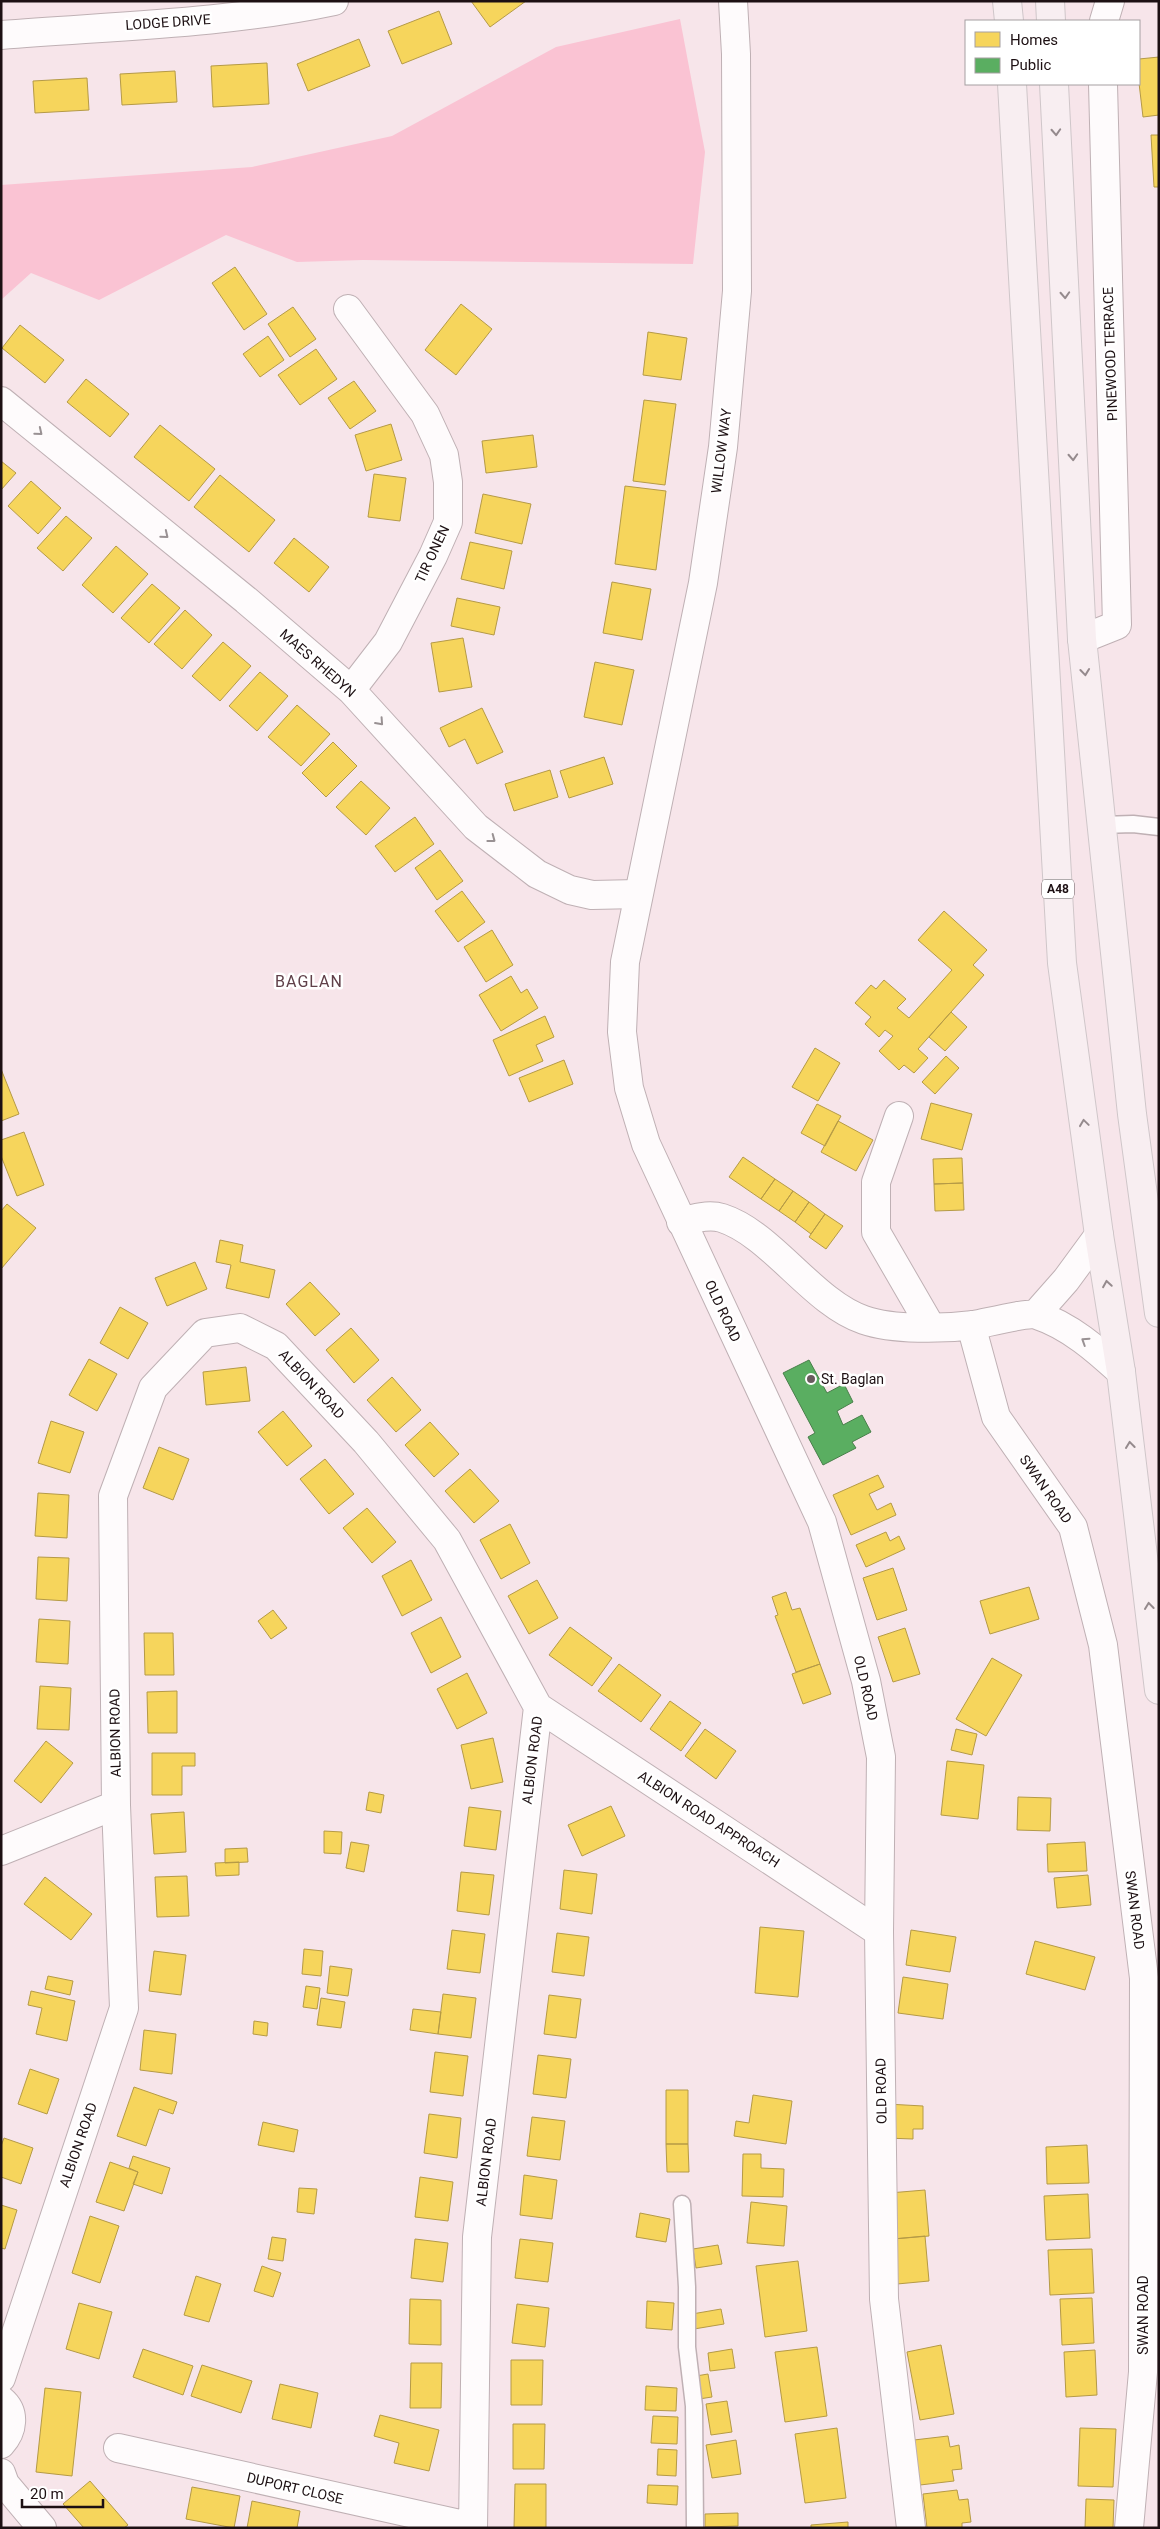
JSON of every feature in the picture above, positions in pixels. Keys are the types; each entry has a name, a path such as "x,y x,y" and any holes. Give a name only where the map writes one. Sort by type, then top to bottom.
{"main road":[{"path":"1007,1 1008,20"},
{"path":"1050,1 1051,20"},
{"name":"A48","path":"1012,85 1062,963 1099,1235 1122,1372 1159,1690"},
{"path":"1054,85 1082,639 1132,1114 1158,1297"}],"street":[{"name":"LODGE DRIVE","path":"1,35 226,18 298,9 334,1"},
{"name":"WILLOW WAY","path":"638,894 703,583 723,447 737,291 736,54 733,1"},
{"path":"1104,20 1110,1"},
{"name":"PINEWOOD TERRACE","path":"1082,639 1117,625 1103,85"},
{"name":"TIR ONEN","path":"348,309 425,414 444,455 448,482 448,522 433,556 388,642 351,690"},
{"name":"MAES RHEDYN","path":"1,402 246,600 351,690 476,827 537,874 570,890 585,893 638,894"},
{"name":"OLD ROAD","path":"638,894 624,962 622,1032 629,1088 646,1144 822,1522 866,1681 881,1757 879,1932 884,2299 911,2528"},
{"path":"899,1116 876,1182 876,1232 930,1327"},
{"path":"681,1222 698,1217 722,1218 751,1234 834,1304 863,1320 896,1326 930,1327 971,1325 1036,1314 1087,1341 1122,1372"},
{"path":"1036,1314 1066,1280 1099,1235"},
{"name":"SWAN ROAD","path":"971,1325 996,1417 1073,1527 1103,1646 1144,1978 1143,2372 1129,2528"},
{"name":"ALBION ROAD","path":"1,2378 124,2008 116,1805 113,1496 153,1388 205,1333 240,1328 276,1346 366,1442 448,1540 538,1707 477,2237 474,2528"},
{"name":"ALBION ROAD APPROACH","path":"538,1707 879,1932"},
{"path":"1,1851 116,1805"},
{"path":"1,2400 10,2412 12,2423 9,2434 1,2444"},
{"name":"DUPORT CLOSE","path":"118,2448 474,2528"},
{"path":"1,2473 5,2484 42,2528"}],"lane":[{"path":"1102,825 1133,824 1159,827"},
{"path":"682,2204 687,2287 687,2347 694,2406 695,2528"}],"shaded area":[{"path":"680,19 705,152 693,264 363,260 297,262 226,235 99,300 31,273 1,300 1,185 252,167 392,136 556,47"}],"building: Homes":[{"path":"471,1 526,1 490,27"},
{"path":"439,11 452,44 402,64 388,31"},
{"path":"359,39 370,66 308,91 297,64"},
{"path":"1159,57 1159,115 1143,117 1139,85 1140,59"},
{"path":"267,63 269,104 213,107 211,66"},
{"path":"175,71 177,102 122,105 120,74"},
{"path":"87,78 89,110 35,113 33,81"},
{"path":"1151,135 1159,135 1159,187 1154,187"},
{"path":"235,267 267,314 244,330 212,283"},
{"path":"461,304 492,329 456,375 425,350"},
{"path":"293,307 316,339 290,357 268,324"},
{"path":"20,325 64,360 45,383 2,348"},
{"path":"648,332 687,338 681,380 643,375"},
{"path":"268,336 284,360 260,377 243,354"},
{"path":"316,349 337,379 300,405 278,375"},
{"path":"86,379 129,414 110,437 67,402"},
{"path":"354,381 376,411 350,429 328,398"},
{"path":"644,400 676,404 665,485 633,481"},
{"path":"391,424 402,460 366,471 355,435"},
{"path":"160,425 215,469 189,501 134,457"},
{"path":"533,435 537,467 486,473 482,441"},
{"path":"1,461 16,473 1,490"},
{"path":"374,474 406,478 400,521 368,517"},
{"path":"220,475 275,520 249,552 194,507"},
{"path":"31,481 61,508 38,534 8,506"},
{"path":"625,486 666,491 656,570 615,564"},
{"path":"483,494 531,504 522,544 475,533"},
{"path":"66,516 92,538 63,571 37,548"},
{"path":"294,538 329,567 309,592 274,563"},
{"path":"470,542 512,551 504,589 461,579"},
{"path":"116,546 148,574 113,613 82,585"},
{"path":"612,582 651,589 642,640 603,633"},
{"path":"152,584 180,608 149,643 121,618"},
{"path":"457,598 500,607 494,635 451,626"},
{"path":"185,610 212,635 182,669 154,644"},
{"path":"463,638 472,687 439,692 431,643"},
{"path":"223,642 251,666 220,701 192,676"},
{"path":"595,662 634,670 622,725 584,717"},
{"path":"260,672 288,696 257,731 229,706"},
{"path":"297,705 330,734 301,766 268,737"},
{"path":"482,708 503,752 477,764 465,739 449,747 440,728"},
{"path":"333,742 357,766 326,797 302,773"},
{"path":"604,757 613,784 569,798 560,771"},
{"path":"550,770 558,797 514,811 505,784"},
{"path":"361,781 390,808 366,835 336,807"},
{"path":"415,817 434,844 395,872 375,846"},
{"path":"440,850 463,881 437,900 415,868"},
{"path":"462,891 485,922 458,942 435,911"},
{"path":"944,911 987,950 973,965 984,975 918,1049 928,1058 914,1073 904,1065 899,1070 879,1051 893,1036 885,1030 879,1037 865,1024 871,1017 855,1003 871,985 876,989 884,980 906,999 897,1008 909,1018 952,970 918,940"},
{"path":"492,930 513,965 486,982 464,947"},
{"path":"511,976 521,993 527,989 538,1008 501,1031 479,995"},
{"path":"951,1012 967,1027 945,1051 929,1037"},
{"path":"545,1016 554,1037 536,1045 543,1061 509,1076 493,1040"},
{"path":"815,1048 840,1063 818,1101 792,1087"},
{"path":"946,1056 959,1068 935,1094 922,1082"},
{"path":"564,1060 573,1084 529,1102 519,1078"},
{"path":"1,1069 19,1114 1,1121"},
{"path":"931,1103 972,1114 962,1150 921,1139"},
{"path":"817,1104 841,1116 825,1146 801,1133"},
{"path":"838,1121 873,1140 856,1171 821,1152"},
{"path":"24,1132 44,1185 17,1196 1,1156 1,1140"},
{"path":"743,1157 775,1179 761,1199 729,1177"},
{"path":"962,1158 963,1183 934,1184 933,1159"},
{"path":"775,1179 793,1191 779,1211 761,1199"},
{"path":"963,1183 964,1210 935,1211 934,1184"},
{"path":"793,1191 809,1202 795,1222 779,1211"},
{"path":"809,1202 825,1214 811,1234 795,1222"},
{"path":"7,1204 36,1228 1,1269 1,1211"},
{"path":"825,1214 843,1226 826,1249 809,1237"},
{"path":"220,1240 243,1245 240,1262 275,1270 269,1298 226,1288 231,1265 216,1262"},
{"path":"195,1262 207,1289 167,1306 155,1278"},
{"path":"310,1282 340,1314 315,1336 286,1304"},
{"path":"120,1307 148,1323 128,1359 100,1343"},
{"path":"351,1328 379,1360 354,1383 326,1350"},
{"path":"89,1359 117,1374 97,1411 69,1395"},
{"path":"246,1367 250,1401 206,1405 203,1372"},
{"path":"392,1377 421,1410 396,1432 367,1400"},
{"path":"283,1411 312,1446 287,1466 258,1432"},
{"path":"51,1421 84,1432 70,1473 38,1463"},
{"path":"430,1422 459,1454 434,1477 405,1445"},
{"path":"159,1447 189,1459 173,1500 143,1488"},
{"path":"325,1459 354,1494 329,1514 300,1479"},
{"path":"470,1469 499,1501 474,1523 445,1491"},
{"path":"878,1475 884,1487 869,1494 877,1510 891,1503 896,1515 851,1535 833,1495"},
{"path":"38,1493 69,1495 67,1538 35,1536"},
{"path":"367,1508 396,1542 372,1563 343,1528"},
{"path":"510,1524 530,1563 501,1579 480,1540"},
{"path":"886,1532 890,1541 899,1536 905,1549 866,1567 856,1545"},
{"path":"38,1557 69,1558 67,1601 36,1599"},
{"path":"411,1560 432,1600 402,1616 382,1576"},
{"path":"893,1568 907,1610 877,1620 863,1578"},
{"path":"537,1580 558,1618 529,1634 508,1596"},
{"path":"1029,1587 1039,1619 990,1634 980,1601"},
{"path":"786,1592 792,1610 800,1608 820,1664 796,1672 775,1616 778,1615 772,1597"},
{"path":"273,1610 287,1628 271,1639 258,1621"},
{"path":"441,1617 461,1657 431,1673 411,1633"},
{"path":"39,1619 70,1621 68,1664 36,1662"},
{"path":"570,1627 612,1658 592,1686 549,1655"},
{"path":"905,1628 920,1674 893,1682 878,1637"},
{"path":"144,1633 173,1633 174,1675 145,1675"},
{"path":"992,1658 1022,1675 986,1736 956,1719"},
{"path":"619,1664 661,1695 641,1722 598,1691"},
{"path":"820,1664 831,1694 803,1704 792,1674"},
{"path":"467,1673 487,1713 457,1729 437,1689"},
{"path":"40,1686 71,1688 69,1730 37,1729"},
{"path":"177,1691 177,1733 148,1733 147,1692"},
{"path":"670,1701 701,1723 681,1751 650,1729"},
{"path":"705,1729 736,1751 716,1779 685,1756"},
{"path":"956,1729 977,1734 972,1755 951,1750"},
{"path":"493,1738 503,1782 471,1789 461,1745"},
{"path":"46,1741 73,1763 41,1803 14,1781"},
{"path":"152,1753 195,1753 195,1766 182,1766 182,1795 152,1795"},
{"path":"947,1761 984,1765 978,1819 941,1815"},
{"path":"369,1792 384,1795 381,1813 366,1810"},
{"path":"1018,1797 1051,1798 1050,1831 1017,1830"},
{"path":"611,1806 625,1836 582,1856 568,1825"},
{"path":"469,1807 501,1811 496,1850 464,1846"},
{"path":"184,1812 186,1852 154,1854 151,1814"},
{"path":"324,1831 342,1832 341,1854 324,1853"},
{"path":"351,1842 369,1845 364,1872 346,1868"},
{"path":"1085,1842 1087,1871 1048,1872 1047,1844"},
{"path":"247,1848 248,1862 225,1863 225,1849"},
{"path":"239,1862 239,1875 216,1876 215,1863"},
{"path":"564,1870 597,1874 592,1914 560,1909"},
{"path":"461,1872 494,1875 489,1915 457,1911"},
{"path":"1088,1875 1091,1905 1057,1908 1054,1878"},
{"path":"187,1876 189,1916 157,1917 155,1877"},
{"path":"45,1877 92,1914 71,1940 24,1904"},
{"path":"760,1927 804,1931 798,1997 755,1993"},
{"path":"452,1930 485,1934 480,1973 447,1969"},
{"path":"911,1930 956,1937 950,1972 906,1965"},
{"path":"557,1933 589,1937 584,1976 552,1972"},
{"path":"1035,1941 1095,1957 1085,1990 1026,1974"},
{"path":"304,1949 323,1951 321,1976 302,1974"},
{"path":"154,1951 186,1955 181,1995 149,1991"},
{"path":"330,1966 352,1969 348,1996 327,1993"},
{"path":"48,1976 73,1981 70,1995 45,1989"},
{"path":"903,1977 948,1984 943,2019 898,2013"},
{"path":"306,1986 320,1988 317,2009 303,2007"},
{"path":"31,1991 75,2001 67,2041 36,2034 42,2008 28,2005"},
{"path":"443,1994 476,1998 471,2038 438,2034"},
{"path":"549,1995 581,1999 576,2038 544,2034"},
{"path":"321,1998 345,2002 341,2028 317,2025"},
{"path":"413,2009 441,2012 438,2034 410,2030"},
{"path":"254,2021 268,2023 267,2036 253,2034"},
{"path":"144,2030 176,2034 172,2074 140,2070"},
{"path":"435,2052 468,2056 463,2096 430,2092"},
{"path":"538,2055 571,2059 566,2098 533,2094"},
{"path":"30,2069 59,2079 47,2114 18,2104"},
{"path":"134,2087 177,2102 173,2114 159,2109 146,2146 117,2136"},
{"path":"666,2090 688,2090 688,2144 666,2144"},
{"path":"753,2095 792,2101 786,2144 734,2136 736,2121 749,2123"},
{"path":"887,2104 923,2106 923,2129 913,2129 913,2139 886,2138"},
{"path":"429,2114 461,2118 457,2158 424,2153"},
{"path":"532,2117 565,2121 560,2160 527,2156"},
{"path":"263,2122 298,2130 294,2152 258,2145"},
{"path":"4,2138 33,2148 21,2184 1,2177 1,2146"},
{"path":"666,2144 688,2144 689,2172 667,2172"},
{"path":"1087,2145 1089,2183 1047,2184 1046,2147"},
{"path":"743,2154 761,2154 761,2168 784,2169 783,2197 742,2196"},
{"path":"133,2156 170,2168 162,2194 133,2184 138,2172 129,2168"},
{"path":"110,2162 138,2172 124,2211 96,2202"},
{"path":"524,2175 557,2180 552,2219 520,2215"},
{"path":"420,2177 453,2182 448,2221 415,2217"},
{"path":"299,2188 317,2189 314,2214 297,2212"},
{"path":"925,2190 929,2236 893,2239 889,2193"},
{"path":"1088,2194 1090,2238 1046,2240 1044,2196"},
{"path":"751,2202 787,2206 784,2246 747,2243"},
{"path":"1,2205 17,2210 5,2249 1,2248"},
{"path":"640,2213 670,2219 666,2242 636,2237"},
{"path":"90,2216 119,2226 100,2283 72,2273"},
{"path":"925,2236 929,2281 897,2284 893,2239"},
{"path":"272,2237 286,2239 283,2261 268,2259"},
{"path":"415,2239 448,2243 443,2282 411,2278"},
{"path":"520,2239 553,2243 548,2282 515,2278"},
{"path":"718,2245 722,2264 696,2268 693,2249"},
{"path":"1092,2249 1094,2293 1050,2295 1048,2250"},
{"path":"798,2261 807,2331 765,2337 756,2266"},
{"path":"262,2266 281,2273 273,2297 254,2291"},
{"path":"196,2276 221,2284 209,2322 184,2315"},
{"path":"1092,2298 1094,2343 1062,2345 1060,2299"},
{"path":"410,2299 441,2300 441,2345 409,2344"},
{"path":"647,2301 674,2303 672,2330 646,2328"},
{"path":"79,2303 112,2312 99,2359 66,2349"},
{"path":"517,2304 549,2308 545,2347 512,2343"},
{"path":"721,2309 724,2324 694,2329 692,2314"},
{"path":"941,2345 954,2414 920,2420 907,2352"},
{"path":"817,2347 827,2416 785,2422 775,2352"},
{"path":"143,2349 193,2366 183,2395 133,2377"},
{"path":"732,2349 735,2368 710,2371 708,2353"},
{"path":"1095,2350 1097,2395 1066,2397 1064,2352"},
{"path":"511,2360 543,2360 542,2405 511,2405"},
{"path":"411,2363 442,2363 441,2408 410,2408"},
{"path":"202,2365 252,2381 241,2413 191,2396"},
{"path":"708,2374 712,2397 699,2399 696,2376"},
{"path":"280,2384 318,2393 311,2428 272,2419"},
{"path":"646,2386 677,2388 676,2411 645,2410"},
{"path":"45,2388 81,2392 72,2476 36,2472"},
{"path":"727,2401 732,2432 711,2435 706,2404"},
{"path":"380,2415 439,2430 429,2471 394,2463 399,2443 374,2436"},
{"path":"653,2416 678,2417 677,2444 651,2443"},
{"path":"513,2424 545,2424 544,2469 513,2469"},
{"path":"837,2428 846,2498 805,2503 795,2434"},
{"path":"1080,2428 1116,2429 1113,2487 1078,2486"},
{"path":"948,2436 950,2447 959,2445 962,2469 952,2470 954,2481 920,2485 914,2440"},
{"path":"736,2440 741,2474 712,2478 706,2445"},
{"path":"658,2449 677,2450 676,2476 657,2475"},
{"path":"90,2481 128,2525 124,2528 84,2528 63,2504"},
{"path":"515,2484 546,2484 546,2528 514,2528"},
{"path":"648,2485 678,2486 677,2505 647,2503"},
{"path":"192,2487 240,2496 234,2528 186,2519"},
{"path":"957,2490 959,2500 968,2499 971,2522 962,2523 962,2528 927,2528 923,2494"},
{"path":"1086,2499 1114,2500 1113,2528 1085,2528"},
{"path":"252,2501 300,2511 297,2528 247,2528"},
{"path":"738,2513 738,2526 705,2527 705,2514"},
{"path":"848,2522 848,2528 811,2528 811,2525"}],"building: Public":[{"path":"809,1360 827,1393 844,1384 853,1402 837,1411 843,1425 862,1415 871,1432 852,1442 856,1448 823,1465 808,1437 815,1433 783,1373"}],"place":[{"name":"St. Baglan","path":"811,1379"}],"district":[{"name":"BAGLAN","path":"309,981"}]}
